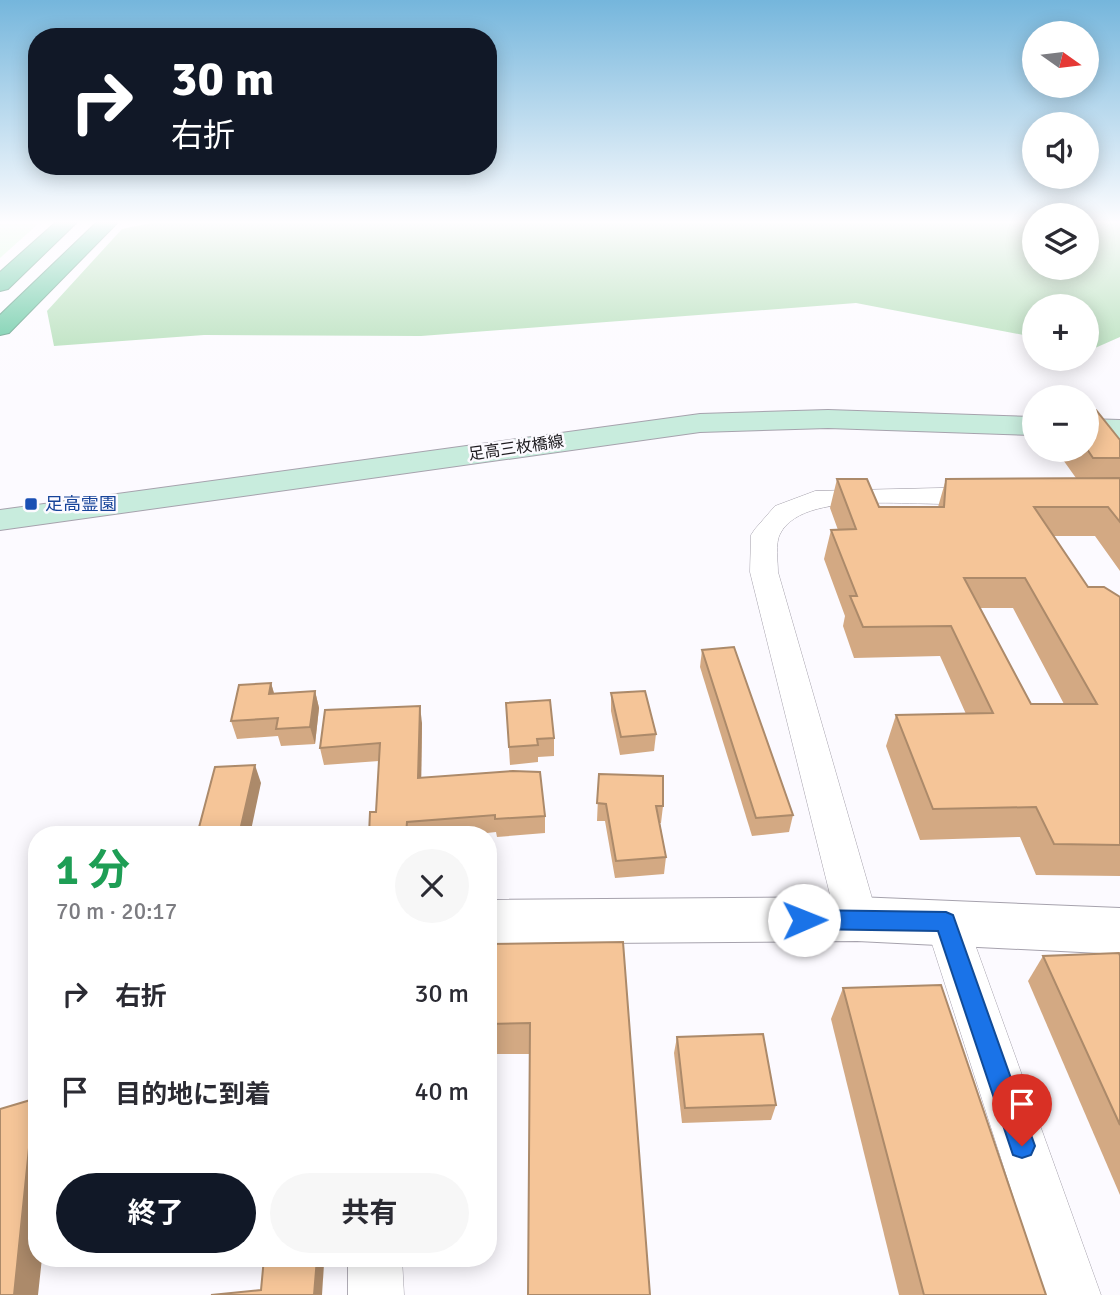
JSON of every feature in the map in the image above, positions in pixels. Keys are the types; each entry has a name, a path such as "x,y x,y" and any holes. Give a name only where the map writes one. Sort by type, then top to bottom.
{"highway":[{"path":"0,328 44,283"}],"main road":[{"name":"足高三枚橋線","path":"0,520 700,423 828,419 1022,426"},
{"path":"1099,428 1120,429"}],"street":[{"path":"857,919 764,572 765,535 784,512 824,497 1014,495"},
{"path":"497,922 857,919 1120,931"},
{"path":"946,922 1073,1295"},
{"path":"375,1267 376,1295"}],"green space":[{"path":"72,283 1120,283 1120,337 1099,346 1099,294 1022,294 1022,335 856,303 421,336 204,335 54,346 47,311"}],"building":[{"path":"1099,414 1120,440 1120,458 1099,458"},
{"path":"1120,478 1120,522 1108,507 1034,507 1088,587 1104,587 1120,597 1120,845 1054,844 1036,807 933,809 896,715 993,713 951,626 863,627 850,596 857,596 831,530 856,529 837,479 867,479 879,507 944,507 946,479","holes":["964,578 1025,578 1097,704 1031,704"]},
{"path":"734,647 793,815 756,818 702,650"},
{"path":"271,683 269,694 315,691 310,727 276,729 278,718 231,721 239,685"},
{"path":"645,691 656,734 621,737 611,693"},
{"path":"550,700 554,738 537,739 538,745 509,747 506,703"},
{"path":"420,706 418,778 513,771 540,772 545,816 495,819 495,815 407,822 407,826 369,826 370,812 376,812 380,743 320,748 325,710"},
{"path":"255,765 241,826 199,826 215,767"},
{"path":"599,774 663,776 663,806 656,806 666,857 616,861 606,804 597,803"},
{"path":"623,942 650,1295 528,1295 530,1023 497,1024 497,944"},
{"path":"1119,953 1120,956 1120,1125 1043,956"},
{"path":"941,985 1046,1295 924,1295 843,988"},
{"path":"763,1034 776,1105 685,1108 677,1037"},
{"path":"28,1101 28,1158 14,1295 0,1295 0,1109"},
{"path":"263,1267 316,1267 314,1295 211,1295 261,1290"}],"place":[{"name":"足高霊園","path":"31,504"}],"route":[{"path":"804,920 946,922 1022,1146"}]}
